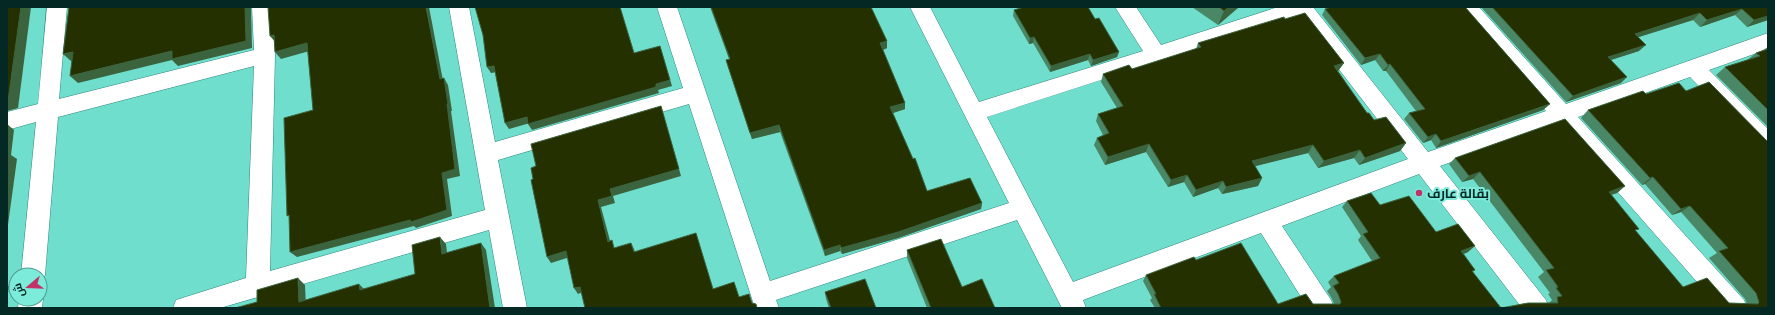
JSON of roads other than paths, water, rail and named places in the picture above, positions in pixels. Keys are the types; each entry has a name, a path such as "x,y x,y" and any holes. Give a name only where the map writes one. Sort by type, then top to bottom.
{"street":[{"path":"34,267 57,7"},
{"path":"258,285 266,55 262,7"},
{"path":"459,7 515,308"},
{"path":"667,7 765,301 1024,208"},
{"path":"920,7 1071,302 1266,221 1423,163 1768,41"},
{"path":"1125,7 1156,55"},
{"path":"974,112 1156,55 1302,7 1537,308"},
{"path":"1467,7 1735,308"},
{"path":"7,121 266,55"},
{"path":"1693,68 1768,142"},
{"path":"487,154 696,93"},
{"path":"185,308 258,285 498,217"},
{"path":"1266,221 1322,308"}],"place":[{"name":"بقالة عارف","path":"1419,193"}]}
